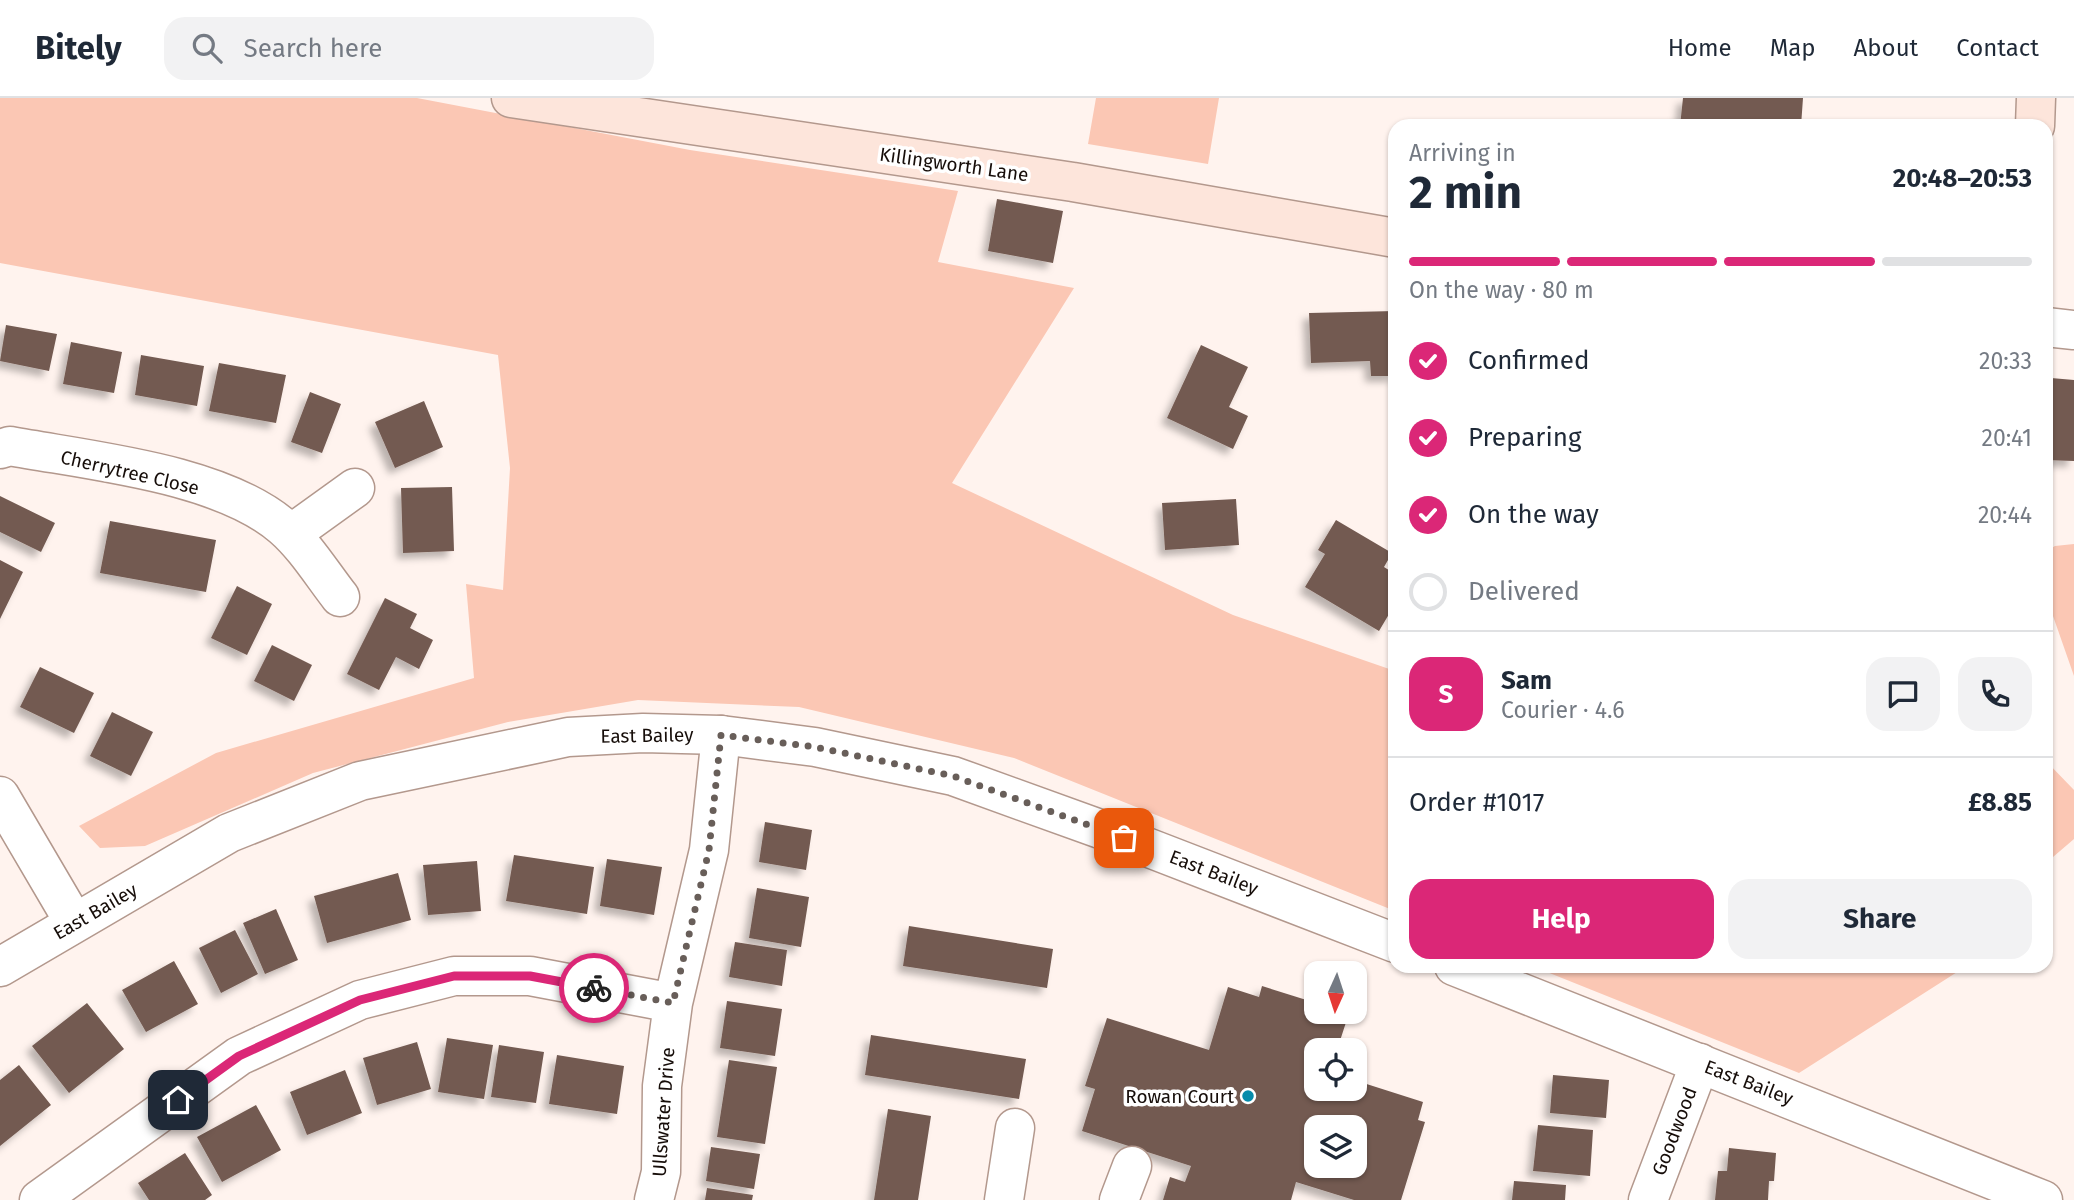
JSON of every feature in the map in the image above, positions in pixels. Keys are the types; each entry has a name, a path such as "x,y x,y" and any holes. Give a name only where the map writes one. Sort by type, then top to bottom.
{"main road":[{"name":"Killingworth Lane","path":"511,98 1073,182 1388,237"},
{"path":"2035,119 2036,98"}],"street":[{"path":"2053,328 2074,330"},
{"name":"Cherrytree Close","path":"0,449 10,446 168,476 243,501 291,534 340,597"},
{"path":"291,534 355,488"},
{"name":"East Bailey","path":"0,967 229,833 360,781 568,737 643,733 721,735 815,747 953,776 1100,829 1388,940"},
{"name":"Ullswater Drive","path":"654,1200 661,1172 662,1086 673,1003 709,850 721,735"},
{"path":"0,796 74,922"},
{"name":"East Bailey","path":"1472,973 2043,1200"},
{"path":"52,1196 239,1056 360,1000 454,976 530,976 673,1003"},
{"name":"Goodwood","path":"1648,1200 1700,1063"},
{"path":"1004,1200 1015,1128"}],"shaded area":[{"path":"0,98 417,98 690,150 958,191 938,262 1074,288 952,483 1233,615 1388,669 1388,908 1014,758 799,707 638,700 508,722 313,773 145,846 100,848 79,826 216,753 474,678 466,584 503,590 510,468 498,355 0,263"},
{"path":"1096,98 1219,98 1208,164 1088,144"},
{"path":"2074,544 2074,676 2053,616 2055,546"},
{"path":"2053,768 2074,790 2074,839 2053,857"},
{"path":"1549,973 1956,973 1799,1073"}],"building":[{"path":"1683,98 1803,98 1802,119 1681,119"},
{"path":"997,199 1063,211 1053,263 988,251"},
{"path":"1388,311 1388,376 1371,376 1370,361 1311,363 1309,313"},
{"path":"6,325 57,334 49,371 0,361"},
{"path":"71,342 122,352 114,393 63,384"},
{"path":"1201,345 1248,367 1229,407 1248,416 1233,449 1167,418"},
{"path":"141,355 204,366 197,406 135,395"},
{"path":"219,363 286,375 276,423 209,411"},
{"path":"2053,378 2074,380 2074,461 2053,460"},
{"path":"310,392 341,404 322,453 291,442"},
{"path":"424,401 443,447 395,468 375,422"},
{"path":"452,487 454,551 403,553 401,488"},
{"path":"0,496 55,523 41,552 0,532"},
{"path":"1236,499 1239,545 1165,550 1162,503"},
{"path":"1336,520 1388,551 1388,560 1384,567 1388,570 1388,616 1379,631 1305,587 1325,554 1318,550"},
{"path":"110,521 216,540 206,592 100,573"},
{"path":"0,560 23,572 0,619"},
{"path":"237,586 272,604 247,655 211,638"},
{"path":"385,598 417,614 410,628 433,640 419,669 396,657 379,690 347,674"},
{"path":"272,645 312,665 294,701 254,681"},
{"path":"40,667 94,693 74,733 20,707"},
{"path":"112,712 153,732 131,776 90,756"},
{"path":"765,822 812,830 806,870 759,862"},
{"path":"514,855 594,867 587,914 506,901"},
{"path":"607,859 662,867 654,915 600,906"},
{"path":"477,861 481,911 428,915 423,865"},
{"path":"398,873 411,920 327,943 314,896"},
{"path":"757,888 809,897 801,947 749,938"},
{"path":"276,909 298,960 265,974 243,923"},
{"path":"909,926 1053,949 1047,988 903,966"},
{"path":"235,930 258,974 221,993 199,948"},
{"path":"735,942 787,950 782,986 729,977"},
{"path":"174,961 198,1004 146,1032 122,990"},
{"name":"Rowan Court","path":"1262,986 1304,999 1304,1024 1345,1024 1341,1038 1304,1038 1304,1101 1367,1101 1367,1084 1423,1102 1418,1120 1425,1122 1401,1200 1354,1200 1296,1182 1291,1200 1163,1200 1170,1177 1185,1182 1191,1166 1082,1131 1095,1089 1085,1086 1107,1018 1209,1050 1228,987 1259,997"},
{"path":"727,1001 782,1009 775,1056 720,1048"},
{"path":"87,1003 124,1049 69,1093 32,1046"},
{"path":"871,1035 1026,1059 1019,1099 865,1075"},
{"path":"447,1038 493,1045 484,1099 438,1092"},
{"path":"417,1042 431,1089 377,1105 363,1058"},
{"path":"499,1045 544,1052 536,1103 491,1097"},
{"path":"557,1055 624,1066 617,1114 549,1104"},
{"path":"729,1060 777,1067 765,1144 717,1137"},
{"path":"19,1065 51,1105 0,1146 0,1080"},
{"path":"345,1070 362,1113 307,1135 290,1092"},
{"path":"1553,1075 1609,1080 1606,1118 1550,1113"},
{"path":"256,1105 281,1150 222,1182 197,1137"},
{"path":"888,1109 931,1116 918,1200 874,1200"},
{"path":"1538,1125 1593,1130 1590,1176 1533,1171"},
{"path":"711,1147 760,1154 754,1189 706,1181"},
{"path":"1729,1148 1776,1153 1774,1181 1769,1181 1768,1200 1715,1200 1718,1171 1727,1171"},
{"path":"185,1153 212,1195 205,1200 149,1200 138,1183"},
{"path":"1514,1181 1566,1185 1565,1200 1512,1200"},
{"path":"707,1188 753,1195 752,1200 705,1200"}],"way so far":[{"path":"594,988 673,1003 709,850 721,735 815,747 953,776 1124,838"}],"place":[{"name":"Rowan Court","path":"1248,1096"}],"route":[{"path":"178,1100 239,1056 360,1000 454,976 530,976 594,988"}]}
